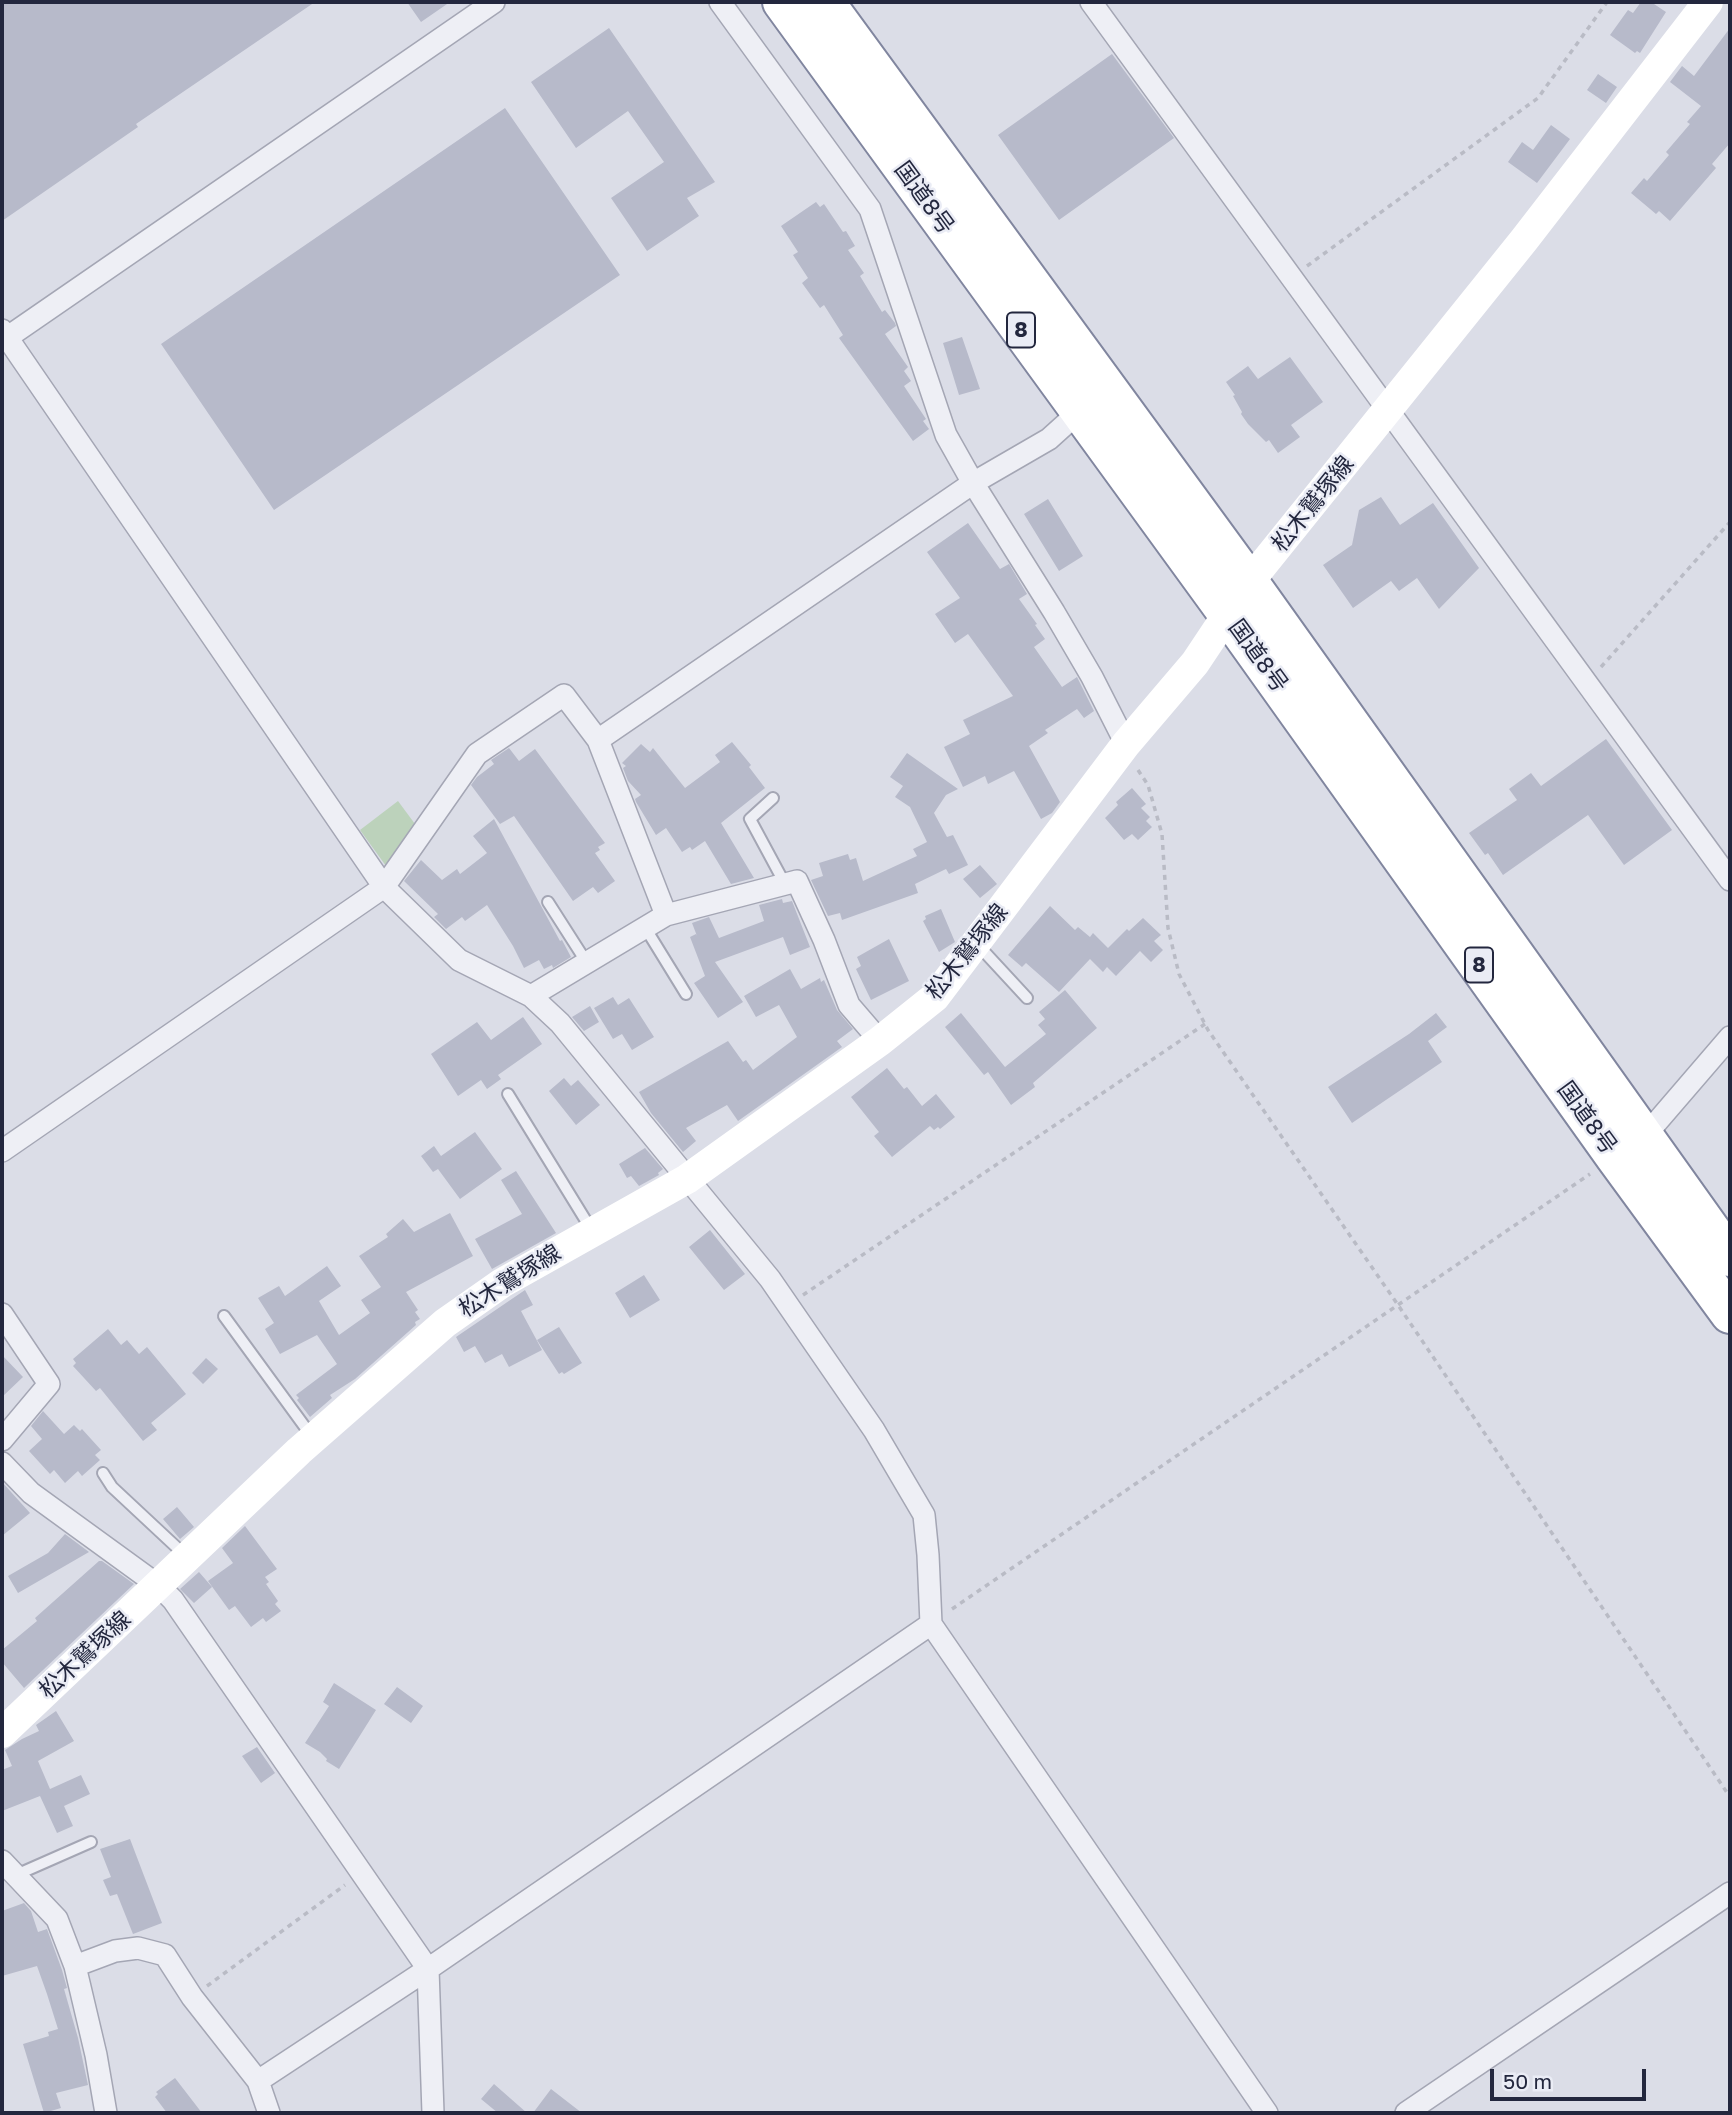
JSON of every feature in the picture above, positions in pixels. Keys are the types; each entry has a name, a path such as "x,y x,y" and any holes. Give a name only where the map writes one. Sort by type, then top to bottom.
{"highway":[{"path":"775,2 812,44"},
{"name":"国道8号","path":"782,2 1229,615 1629,1147 1730,1257"},
{"name":"国道8号","path":"825,2 1249,582 1629,1147 1730,1314"},
{"path":"840,2 934,151"}],"main road":[{"name":"松木鷲塚線","path":"2,1733 313,1438 444,1323 502,1283 687,1179 880,1041 935,998 1124,746 1195,663 1249,582 1389,411 1708,2"}],"street":[{"path":"494,2 3,336 384,887 459,960 531,996 560,1023 770,1279 874,1430 924,1515 931,1624 1267,2113"},
{"path":"720,2 870,209 946,435 1092,677 1124,746"},
{"path":"1091,2 1730,880"},
{"path":"598,740 973,483 1049,439 1080,411"},
{"path":"2,1152 384,887 477,754 564,695 598,740 666,915"},
{"path":"531,996 666,915 796,881 824,940 849,1005 880,1041"},
{"path":"1629,1147 1730,1037"},
{"path":"2,1314 49,1384 2,1440"},
{"path":"2,1462 31,1493 159,1586 173,1600 428,1969 433,2113"},
{"path":"258,2081 428,1969 931,1624"},
{"path":"9,1868 57,1919 75,1966 96,2054 106,2113"},
{"path":"1406,2113 1730,1892"},
{"path":"75,1966 116,1951 138,1948 165,1955 192,1997 258,2081 269,2113"}],"lane":[{"path":"773,798 750,819 785,884"},
{"path":"548,902 587,963"},
{"path":"646,929 686,994"},
{"path":"976,943 1027,998"},
{"path":"508,1094 592,1231"},
{"path":"224,1316 313,1438"},
{"path":"103,1473 112,1487 188,1558"},
{"path":"9,1868 91,1842"}],"path":[{"path":"1291,278 1538,98 1607,2"},
{"path":"1587,683 1730,522"},
{"path":"1124,746 1148,785 1162,834 1168,928 1179,974 1205,1024 1730,1797"},
{"path":"788,1305 1205,1024"},
{"path":"931,1624 1629,1147"},
{"path":"192,1997 360,1873"}],"green space":[{"path":"398,801 415,824 386,866 360,830"}],"building":[{"path":"2,2 315,2 136,124 138,127 2,221"},
{"path":"407,2 450,2 421,22"},
{"path":"1641,2 1651,2 1666,12 1640,53 1635,53 1610,35 1628,10 1633,13"},
{"path":"609,28 715,182 687,198 699,216 647,251 611,198 664,162 628,111 576,148 531,82"},
{"path":"1730,28 1730,143 1712,164 1716,168 1670,221 1659,211 1656,214 1631,193 1644,178 1647,181 1669,155 1666,152 1690,124 1687,122 1701,106 1670,82 1682,66 1694,76"},
{"path":"1112,54 1174,138 1059,220 998,135"},
{"path":"1598,74 1617,87 1606,103 1587,90"},
{"path":"505,108 620,275 274,510 161,344"},
{"path":"1551,125 1570,139 1537,183 1508,162 1522,142 1533,150"},
{"path":"816,202 820,207 824,204 843,232 846,231 855,246 848,250 864,273 860,276 882,312 885,310 895,323 896,326 885,334 908,367 904,371 911,381 904,386 926,419 923,421 929,429 913,441 839,338 843,335 824,305 820,308 802,283 808,278 793,255 798,252 781,226"},
{"path":"962,337 980,389 959,395 943,343"},
{"path":"1290,357 1323,402 1291,425 1300,437 1278,453 1269,440 1266,442 1248,424 1226,382 1248,366 1258,379"},
{"path":"1381,497 1400,525 1433,503 1479,568 1439,609 1417,578 1399,591 1391,581 1353,608 1323,565 1352,545 1359,510"},
{"path":"1048,499 1083,556 1059,571 1024,514"},
{"path":"968,523 1000,569 1009,564 1027,594 1019,599 1045,639 1034,647 1062,687 1077,677 1094,711 1084,718 1077,709 1045,730 1048,733 1029,746 1060,802 1052,813 1041,819 1014,771 988,784 985,776 963,787 944,747 970,734 963,720 1013,696 968,634 955,643 935,614 960,598 927,552"},
{"path":"1606,739 1672,830 1624,865 1588,815 1503,875 1488,853 1485,855 1469,833 1517,800 1509,789 1531,773 1541,786"},
{"path":"732,742 765,788 721,823 754,878 731,884 705,841 692,850 690,847 682,852 666,828 656,835 636,802 635,799 641,795 628,781 623,768 626,766 622,763 641,744 650,752 653,748 685,788 720,762 715,755"},
{"path":"509,748 519,761 535,749 605,843 598,847 600,850 595,853 615,881 598,893 593,887 573,901 514,816 500,824 471,785 494,764 491,760"},
{"path":"907,753 958,789 946,795 934,813 947,837 953,835 968,865 949,874 946,869 915,884 918,893 842,920 840,913 828,916 811,880 823,876 819,863 848,854 850,860 856,858 863,881 917,856 913,849 927,842 910,807 895,797 903,786 890,777"},
{"path":"1132,788 1146,804 1141,808 1150,817 1146,821 1152,827 1138,840 1132,834 1124,840 1105,818 1118,805 1116,802"},
{"path":"494,819 571,957 553,968 552,965 544,969 539,960 524,968 487,905 465,921 462,917 446,929 434,917 438,914 404,881 421,860 442,880 457,869 460,874 487,853 473,836"},
{"path":"980,865 997,884 980,898 963,879"},
{"path":"782,899 783,903 792,901 810,947 790,955 783,937 715,962 743,1002 718,1018 694,983 705,976 690,937 696,934 697,936 692,923 709,917 719,938 764,921 759,905"},
{"path":"1050,906 1075,930 1078,927 1090,937 1093,933 1108,948 1143,918 1161,935 1154,941 1163,950 1151,962 1140,951 1116,976 1107,967 1103,972 1090,959 1059,992 1026,963 1022,967 1008,955"},
{"path":"941,909 955,942 939,952 923,921 925,916"},
{"path":"889,939 909,981 871,1000 856,969 861,966 857,957"},
{"path":"790,969 801,989 820,978 821,982 824,980 837,1010 853,1029 837,1041 842,1047 738,1121 727,1105 686,1128 696,1141 683,1152 651,1113 639,1092 728,1041 743,1062 746,1060 753,1070 797,1037 779,1005 756,1017 744,996"},
{"path":"1065,990 1097,1028 1033,1083 1035,1087 1011,1105 988,1072 984,1075 945,1027 961,1013 1005,1067 1046,1034 1038,1025 1045,1019 1039,1012"},
{"path":"613,997 618,1005 629,998 654,1037 632,1050 622,1034 613,1039 594,1008"},
{"path":"590,1006 599,1022 584,1031 572,1017"},
{"path":"1436,1013 1447,1027 1428,1041 1442,1062 1352,1123 1328,1087"},
{"path":"523,1017 542,1044 498,1075 501,1079 487,1089 481,1080 458,1096 431,1054 477,1022 491,1040"},
{"path":"887,1068 922,1106 936,1094 955,1117 940,1129 938,1127 934,1130 930,1126 892,1157 874,1136 879,1132 851,1097"},
{"path":"564,1078 571,1086 578,1080 600,1105 576,1125 549,1091"},
{"path":"475,1132 502,1169 460,1199 438,1169 433,1172 421,1156 434,1146 441,1156"},
{"path":"645,1148 663,1169 659,1175 639,1186 631,1176 627,1178 619,1164"},
{"path":"516,1171 556,1233 492,1269 475,1239 522,1214 501,1180"},
{"path":"450,1213 473,1256 406,1292 418,1310 415,1312 420,1319 415,1322 416,1325 355,1379 330,1395 332,1398 310,1417 296,1395 337,1364 317,1335 280,1354 265,1329 274,1323 258,1298 279,1286 285,1296 327,1266 341,1286 319,1301 339,1335 370,1313 361,1300 381,1287 359,1256 388,1237 386,1234 403,1219 414,1232"},
{"path":"710,1230 745,1274 724,1290 689,1247"},
{"path":"644,1275 660,1300 630,1318 615,1293"},
{"path":"525,1290 533,1305 521,1311 542,1350 509,1367 502,1354 485,1363 475,1346 464,1352 456,1337"},
{"path":"559,1327 582,1363 564,1374 559,1374 537,1340"},
{"path":"108,1329 121,1345 127,1340 139,1354 147,1347 186,1394 151,1423 157,1430 143,1441 100,1388 96,1391 73,1366 76,1363 73,1359"},
{"path":"2,1355 23,1377 2,1397"},
{"path":"206,1358 218,1369 203,1384 192,1373"},
{"path":"43,1411 64,1434 74,1425 80,1431 82,1429 101,1450 95,1455 100,1460 82,1476 78,1471 65,1483 54,1470 50,1474 29,1451 42,1439 31,1426"},
{"path":"2,1482 30,1513 2,1536"},
{"path":"177,1507 194,1527 180,1539 163,1519"},
{"path":"245,1526 277,1569 265,1577 269,1582 266,1584 278,1601 275,1604 281,1611 266,1622 263,1618 251,1627 235,1606 229,1610 208,1581 233,1563 222,1548"},
{"path":"65,1534 89,1552 18,1593 8,1576 48,1553"},
{"path":"99,1561 134,1584 24,1688 2,1662 2,1650 37,1621 35,1618"},
{"path":"199,1572 212,1587 194,1603 180,1589"},
{"path":"334,1683 376,1710 339,1769 305,1743 329,1706 323,1702"},
{"path":"397,1687 423,1706 411,1723 384,1704"},
{"path":"56,1711 74,1741 38,1761 50,1789 81,1775 90,1794 64,1806 73,1826 57,1833 40,1796 2,1811 2,1770 12,1766 5,1750 39,1731 36,1725"},
{"path":"257,1747 275,1773 261,1783 242,1756"},
{"path":"130,1839 162,1923 133,1934 117,1894 110,1896 103,1880 111,1877 100,1849"},
{"path":"24,1903 31,1911 38,1932 47,1929 62,1970 67,1988 64,1989 88,2085 56,2093 61,2108 44,2113 23,2044 49,2036 48,2032 58,2029 37,1966 2,1976 2,1911"},
{"path":"175,2078 202,2113 167,2113 155,2097 158,2094 156,2092"},
{"path":"494,2084 527,2113 498,2113 481,2099"},
{"path":"551,2089 582,2113 533,2113"}]}
